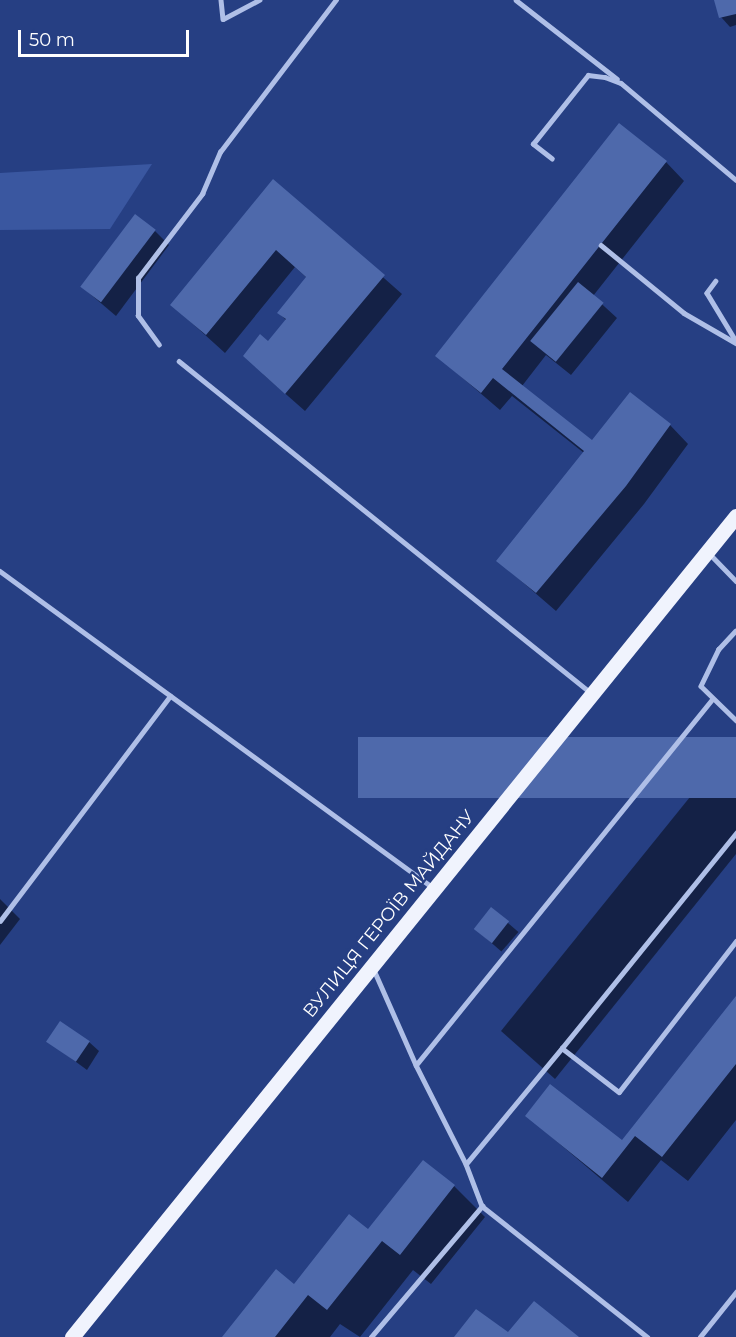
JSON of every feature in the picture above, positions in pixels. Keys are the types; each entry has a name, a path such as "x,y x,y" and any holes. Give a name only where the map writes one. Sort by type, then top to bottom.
{"main road":[{"name":"ВУЛИЦЯ ГЕРОЇВ МАЙДАНУ","path":"72,1337 736,516"}],"lane":[{"path":"222,0 223,19 259,0"},
{"path":"159,345 138,316 138,278 202,194 220,152 336,0"},
{"path":"516,0 621,83 736,180"},
{"path":"552,159 533,144 588,75 621,83"},
{"path":"601,245 684,313 736,342"},
{"path":"716,281 707,293 736,342"},
{"path":"179,361 593,695"},
{"path":"707,551 736,581"},
{"path":"0,571 434,888"},
{"path":"736,630 719,649 701,686 712,700 736,720"},
{"path":"0,921 170,696"},
{"path":"416,1065 712,700"},
{"path":"466,1164 736,833"},
{"path":"562,1048 619,1092 736,941"},
{"path":"373,966 416,1065 466,1164 482,1206 647,1337"},
{"path":"371,1337 482,1206"},
{"path":"700,1337 736,1292"}],"shaded area":[{"path":"152,164 110,229 0,230 0,173"}],"building":[{"path":"714,0 736,0 736,14 719,18"},
{"path":"619,123 667,161 502,369 592,440 630,392 671,424 626,486 536,593 496,561 584,451 493,378 481,393 435,356"},
{"path":"273,179 385,275 285,394 243,356 260,334 268,341 286,319 277,313 306,277 276,250 206,335 170,305"},
{"path":"135,214 156,230 101,302 80,287"},
{"path":"578,282 604,303 556,362 530,341"},
{"path":"358,737 736,737 736,798 358,798"},
{"path":"491,907 509,921 492,943 474,929"},
{"path":"736,996 736,1064 662,1157 635,1136 602,1178 525,1116 550,1084 622,1140"},
{"path":"60,1021 90,1041 76,1062 46,1042"},
{"path":"423,1160 455,1185 400,1255 382,1241 327,1310 308,1295 275,1337 222,1337 276,1269 294,1284 349,1214 368,1229"},
{"path":"534,1301 579,1337 454,1337 476,1309 508,1332"}]}
